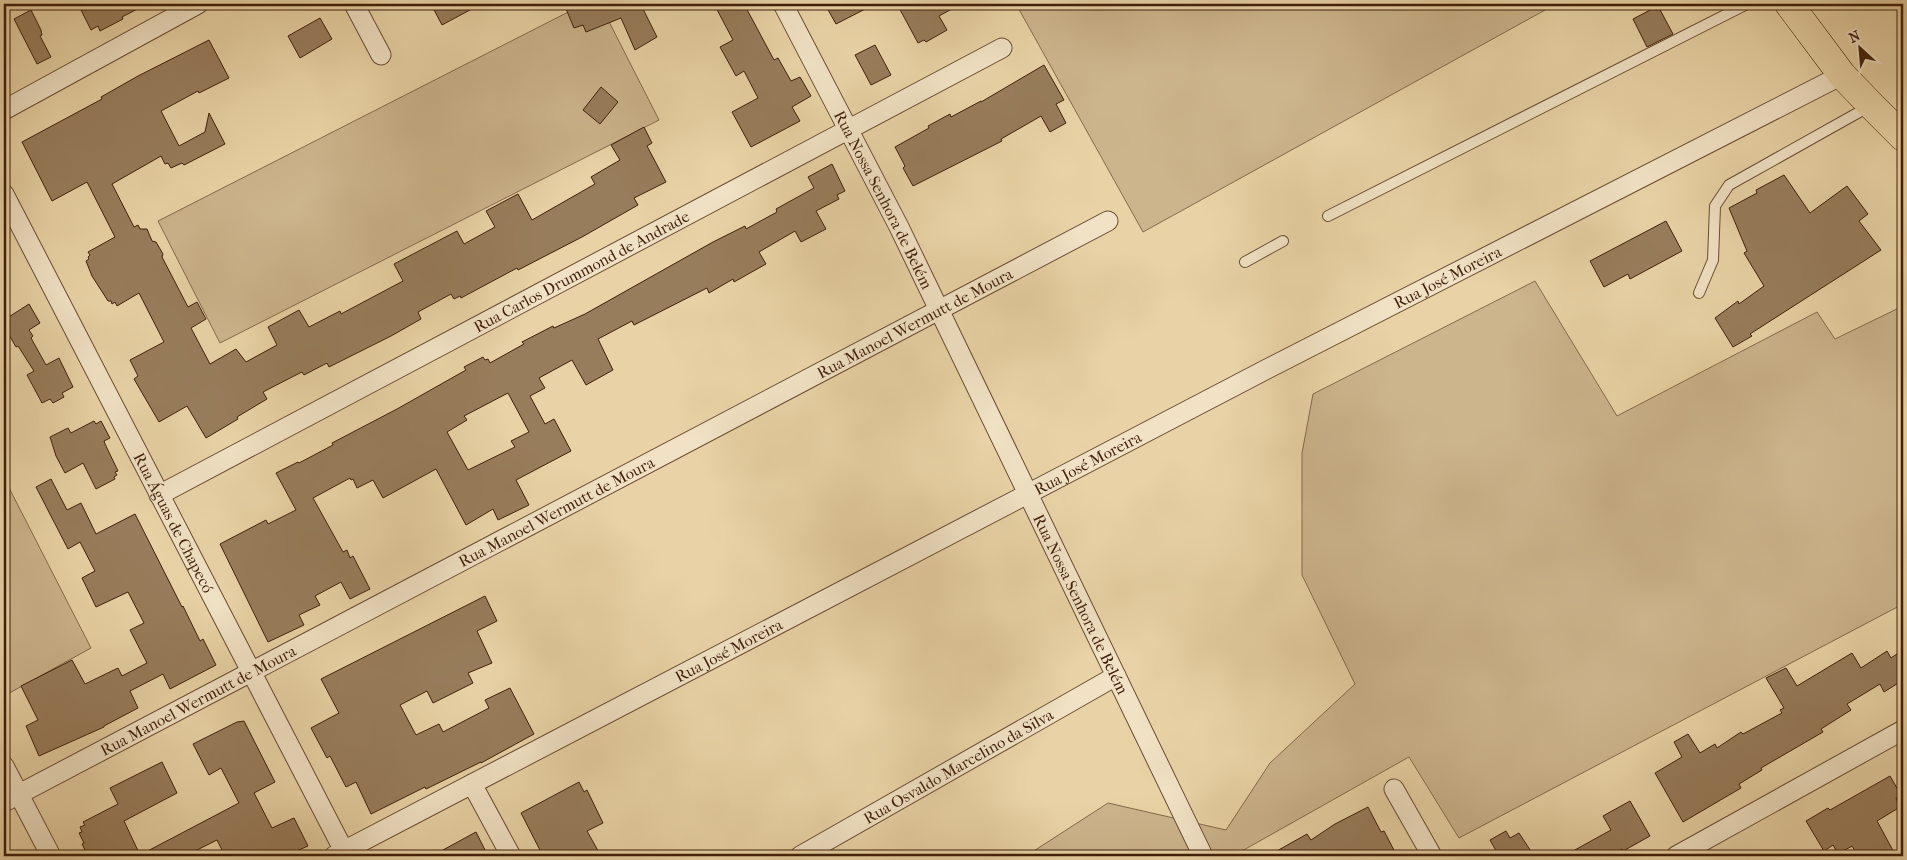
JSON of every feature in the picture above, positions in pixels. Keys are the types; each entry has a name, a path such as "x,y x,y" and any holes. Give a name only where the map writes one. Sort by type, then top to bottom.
{"main road":[{"path":"1789,4 1842,75 1903,137"}],"street":[{"path":"4,110 198,4"},
{"path":"354,4 381,55"},
{"name":"Rua Nossa Senhora de Belém","path":"783,4 939,310 1203,856"},
{"name":"Rua Carlos Drummond de Andrade","path":"159,495 1002,48"},
{"name":"Rua José Moreira","path":"339,854 1284,360 1842,75"},
{"name":"Rua Águas de Chapecó","path":"4,194 250,672 339,854"},
{"name":"Rua Manoel Wermutt de Moura","path":"11,798 1108,221"},
{"name":"Rua Osvaldo Marcelino da Silva","path":"800,856 1116,676"},
{"path":"1676,856 1903,730"},
{"path":"4,766 11,798 51,856"},
{"path":"472,784 511,856"},
{"path":"1394,789 1432,856"}],"lane":[{"path":"1328,216 1748,4"},
{"path":"1699,293 1713,260 1715,206 1729,185 1871,106"},
{"path":"1245,262 1283,241"}],"shaded area":[{"path":"584,4 600,4 659,120 220,343 158,221"},
{"path":"1016,4 1556,4 1143,232"},
{"path":"1535,281 1617,416 1817,312 1835,339 1903,306 1903,604 1459,838 1409,757 1233,856 1026,856 1108,803 1226,830 1270,763 1355,684 1302,575 1302,453 1313,394"},
{"path":"4,478 91,648 4,696"}],"building":[{"path":"78,4 147,4 100,31 98,26 91,30"},
{"path":"431,4 481,4 442,25"},
{"path":"564,4 654,4 643,9 657,37 635,50 621,18 586,32 583,25 574,28"},
{"path":"714,4 744,4 774,60 778,58 791,81 800,77 811,96 792,107 800,121 751,147 732,112 758,98 744,71 736,76 720,47 733,40"},
{"path":"836,4 875,4 836,24 827,8"},
{"path":"897,4 961,4 939,16 947,30 926,42 924,40 918,43"},
{"path":"1658,6 1673,34 1647,47 1633,19"},
{"path":"31,10 41,30 42,35 40,36 51,57 37,64 14,19"},
{"path":"320,18 332,39 300,58 288,36"},
{"path":"209,40 229,78 199,93 198,91 161,111 179,146 205,132 209,113 225,144 184,165 182,163 171,168 168,163 165,164 161,156 112,184 134,227 138,225 140,229 147,229 152,241 156,242 188,307 197,302 206,319 191,328 210,364 236,349 246,362 277,345 268,327 299,310 309,327 340,311 341,314 403,281 394,264 457,231 464,244 495,227 486,211 518,194 532,220 595,184 591,177 620,160 611,145 644,127 652,143 647,146 666,182 634,198 638,205 582,237 518,270 517,268 461,298 460,296 454,299 451,294 418,312 421,319 329,367 327,363 304,375 302,372 263,392 267,399 206,438 187,406 159,422 134,379 138,376 130,360 164,342 139,293 117,306 115,302 112,304 111,301 108,301 92,276 86,261 90,255 88,252 115,237 87,182 52,201 22,142 102,99 101,97 138,76"},
{"path":"875,45 891,75 871,85 855,55"},
{"path":"1044,65 1064,100 1056,104 1066,123 1050,132 1041,116 1001,139 1002,141 913,186 903,168 905,166 895,147 929,128 928,126 950,114 951,117 981,102"},
{"path":"601,87 618,102 600,124 583,110"},
{"path":"832,164 845,191 837,195 839,199 816,211 826,229 801,242 795,231 759,252 766,264 734,282 733,279 709,293 707,288 634,325 632,321 598,339 613,370 586,385 572,360 539,378 545,388 530,396 545,424 554,419 571,451 516,480 529,505 498,520 493,509 466,525 436,469 383,498 373,480 357,488 353,479 351,480 350,478 313,498 343,552 347,550 350,558 353,556 370,589 350,599 341,582 315,596 320,605 299,615 304,625 268,642 220,544 266,520 268,524 296,510 276,473 333,445 332,443 466,370 464,367 483,357 485,360 488,359 490,363 524,344 522,342 553,326 554,328 585,314 713,242 745,226 746,229 777,212 776,209 814,188 808,177","holes":["508,393 529,432 511,441 515,447 468,470 447,432 467,420 464,416"]},
{"path":"1784,175 1810,213 1847,186 1868,214 1859,221 1881,250 1750,334 1752,336 1733,347 1715,318 1738,301 1739,304 1764,286 1744,253 1747,251 1729,208 1757,193 1756,190"},
{"path":"1666,221 1682,251 1630,279 1628,274 1604,287 1590,261"},
{"path":"29,304 40,323 29,330 33,336 31,338 46,365 59,358 73,387 62,393 64,397 53,403 50,399 42,403 27,375 34,371 18,346 16,347 4,326 4,320"},
{"path":"94,421 96,424 101,421 110,438 104,441 118,471 115,472 117,475 114,477 115,479 96,489 83,463 65,473 56,456 50,437 68,428 71,433"},
{"path":"51,479 67,510 81,503 96,534 135,514 200,641 203,639 216,665 170,689 163,674 130,691 138,708 104,727 39,756 26,726 38,720 21,686 72,660 85,684 118,668 122,676 147,663 130,630 144,623 128,592 96,607 82,578 95,571 80,542 68,549 36,487"},
{"path":"485,596 497,621 477,631 492,663 468,673 473,683 433,703 427,691 400,705 416,735 439,724 443,732 489,708 485,700 510,688 534,734 481,763 426,789 425,787 371,814 356,782 346,787 330,756 327,758 311,728 339,713 321,679"},
{"path":"1903,650 1903,680 1884,692 1880,684 1847,704 1851,710 1821,729 1823,732 1761,768 1762,770 1739,784 1741,788 1683,822 1655,773 1682,757 1674,742 1688,734 1700,753 1715,744 1717,748 1741,732 1743,734 1782,713 1780,710 1784,708 1766,678 1786,668 1797,686 1852,653 1861,668 1887,651 1891,658"},
{"path":"244,721 275,782 254,793 272,828 294,818 308,846 285,856 225,856 217,840 185,856 88,856 79,833 82,832 80,827 85,825 83,822 118,804 110,788 162,762 177,793 124,821 140,855 239,803 221,768 209,775 193,744 237,722"},
{"path":"1890,776 1901,795 1896,798 1900,807 1877,821 1896,856 1858,856 1852,846 1838,854 1833,845 1824,851 1806,821 1828,808 1830,810"},
{"path":"579,782 584,792 587,790 603,823 587,831 601,856 543,856 521,813"},
{"path":"1630,801 1650,836 1623,851 1622,849 1609,856 1564,856 1611,830 1603,816"},
{"path":"1368,807 1381,832 1384,831 1397,856 1268,856 1307,834 1311,840 1335,824"},
{"path":"1506,831 1510,838 1519,833 1534,856 1499,856 1490,840"},
{"path":"476,832 488,856 432,856"}]}
